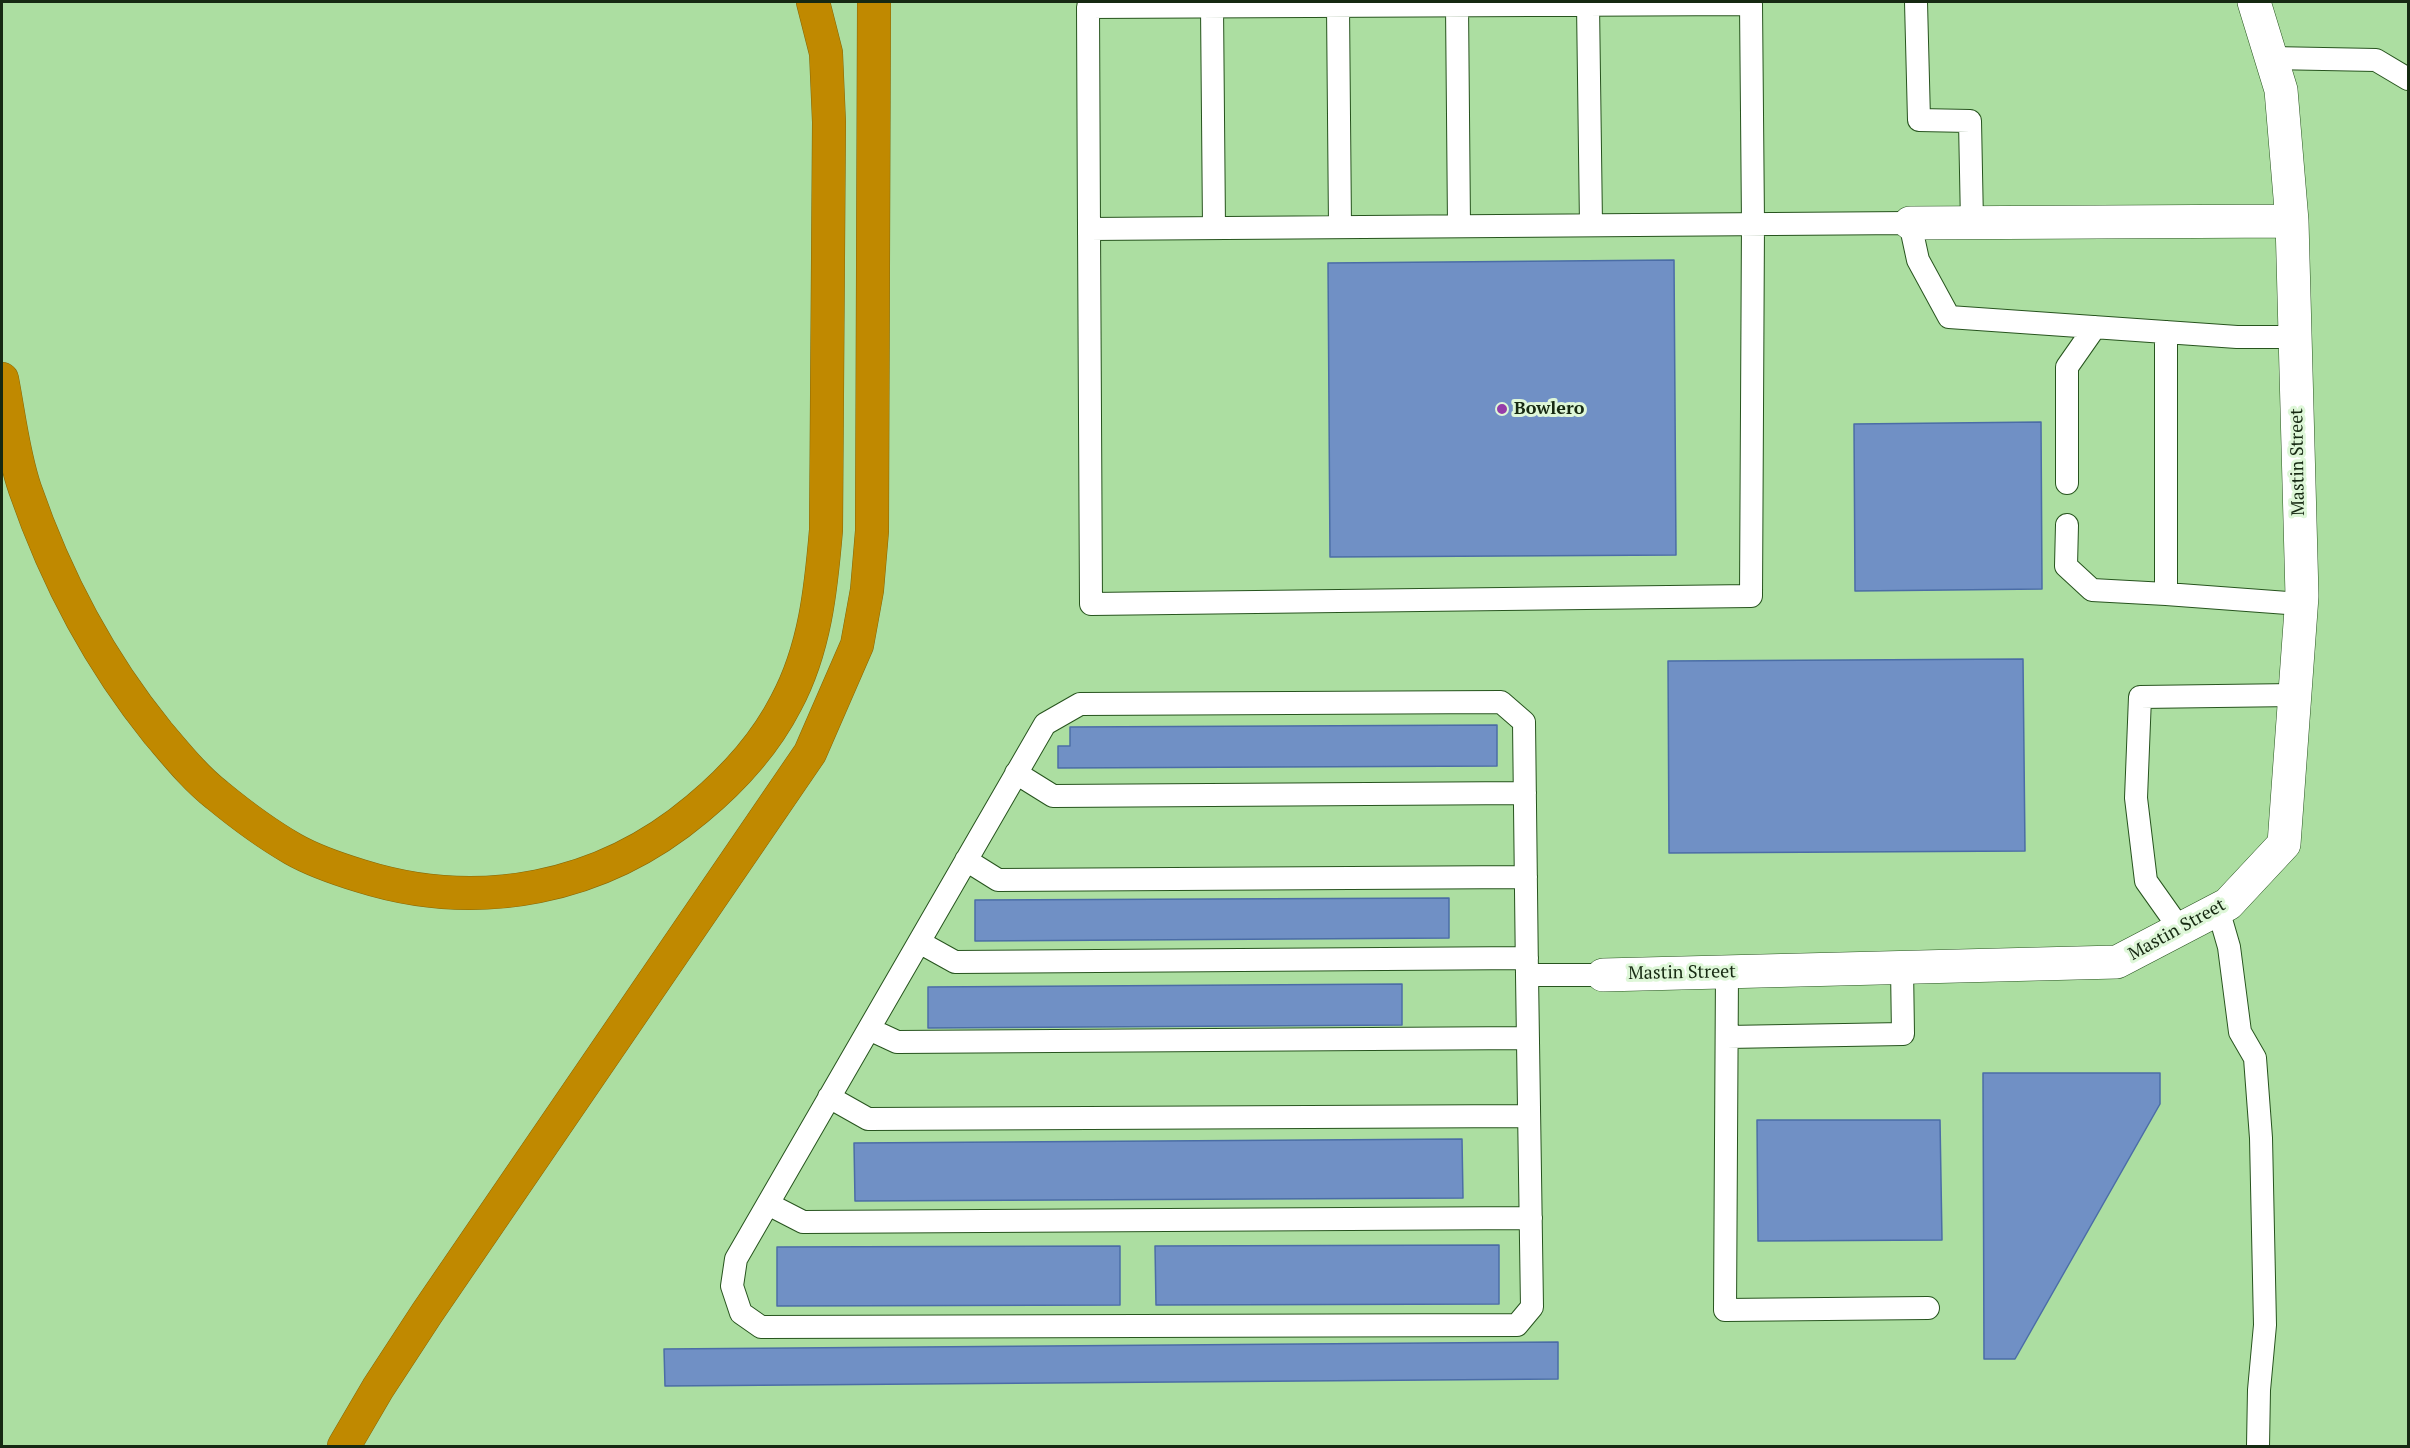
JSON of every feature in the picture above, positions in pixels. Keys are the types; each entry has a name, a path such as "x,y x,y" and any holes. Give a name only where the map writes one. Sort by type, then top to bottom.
{"highway":[{"path":"2,379 24,487 70,601 100,653 136,706 176,755 215,794 293,849 338,868 382,882 431,891 482,893 529,889 578,877 628,856 669,833 719,791 757,748 787,703 809,646 821,595 826,530 829,122 826,53 813,2"},
{"path":"344,1446 378,1388 427,1313 810,753 857,645 867,590 872,531 874,2"}],"street":[{"name":"Mastin Street","path":"1603,975 2117,962 2228,904 2284,844 2301,604 2292,221 2281,90 2254,2"},
{"path":"1910,223 2292,221"}],"lane":[{"path":"1916,2 1919,120 1970,121 1972,223"},
{"path":"1588,4 1591,225"},
{"path":"1751,4 1753,223 1751,596 1091,603 1088,7 1457,5 1751,4"},
{"path":"1457,5 1459,225"},
{"path":"1212,6 1214,227"},
{"path":"1338,6 1340,227"},
{"path":"2271,58 2376,60 2409,79"},
{"path":"1089,229 1910,223 1918,260 1949,317 2238,337 2295,337"},
{"path":"2067,483 2067,368 2095,327"},
{"path":"2166,332 2166,594"},
{"path":"2067,525 2066,566 2092,590 2301,604"},
{"path":"2180,929 2146,881 2136,798 2140,697 2295,695"},
{"path":"1500,702 1524,722 1532,1307 1517,1325 761,1327 741,1313 732,1286 736,1259 1016,773 1045,724 1080,704 1500,702"},
{"path":"1016,773 1053,796 1525,793"},
{"path":"966,860 998,880 1526,877"},
{"path":"2218,909 2229,946 2240,1032 2255,1058 2261,1138 2265,1325 2259,1390 2258,1446"},
{"path":"919,942 956,962 1527,966 1603,975"},
{"path":"1727,1037 1903,1034 1902,968"},
{"path":"1727,973 1725,1310 1928,1308"},
{"path":"869,1029 897,1042 1528,1038"},
{"path":"829,1097 868,1119 1529,1116"},
{"path":"768,1204 803,1222 1531,1218"}],"building":[{"name":"Bowlero","path":"1674,260 1676,555 1330,557 1328,263"},
{"path":"2041,422 2042,589 1855,591 1854,424"},
{"path":"2023,659 2025,851 1669,853 1668,661"},
{"path":"1497,725 1497,766 1058,768 1058,746 1070,746 1070,727"},
{"path":"1449,898 1449,938 975,941 975,900"},
{"path":"1402,984 1402,1025 928,1028 928,987"},
{"path":"1983,1073 2160,1073 2160,1104 2015,1359 1984,1359"},
{"path":"1757,1120 1940,1120 1942,1240 1758,1241"},
{"path":"1462,1139 1463,1198 855,1201 854,1143"},
{"path":"1499,1245 1499,1304 1156,1305 1155,1246"},
{"path":"1120,1246 1120,1305 777,1306 777,1247"},
{"path":"1558,1342 1558,1379 665,1386 664,1349"}],"place":[{"name":"Bowlero","path":"1502,409"}]}
